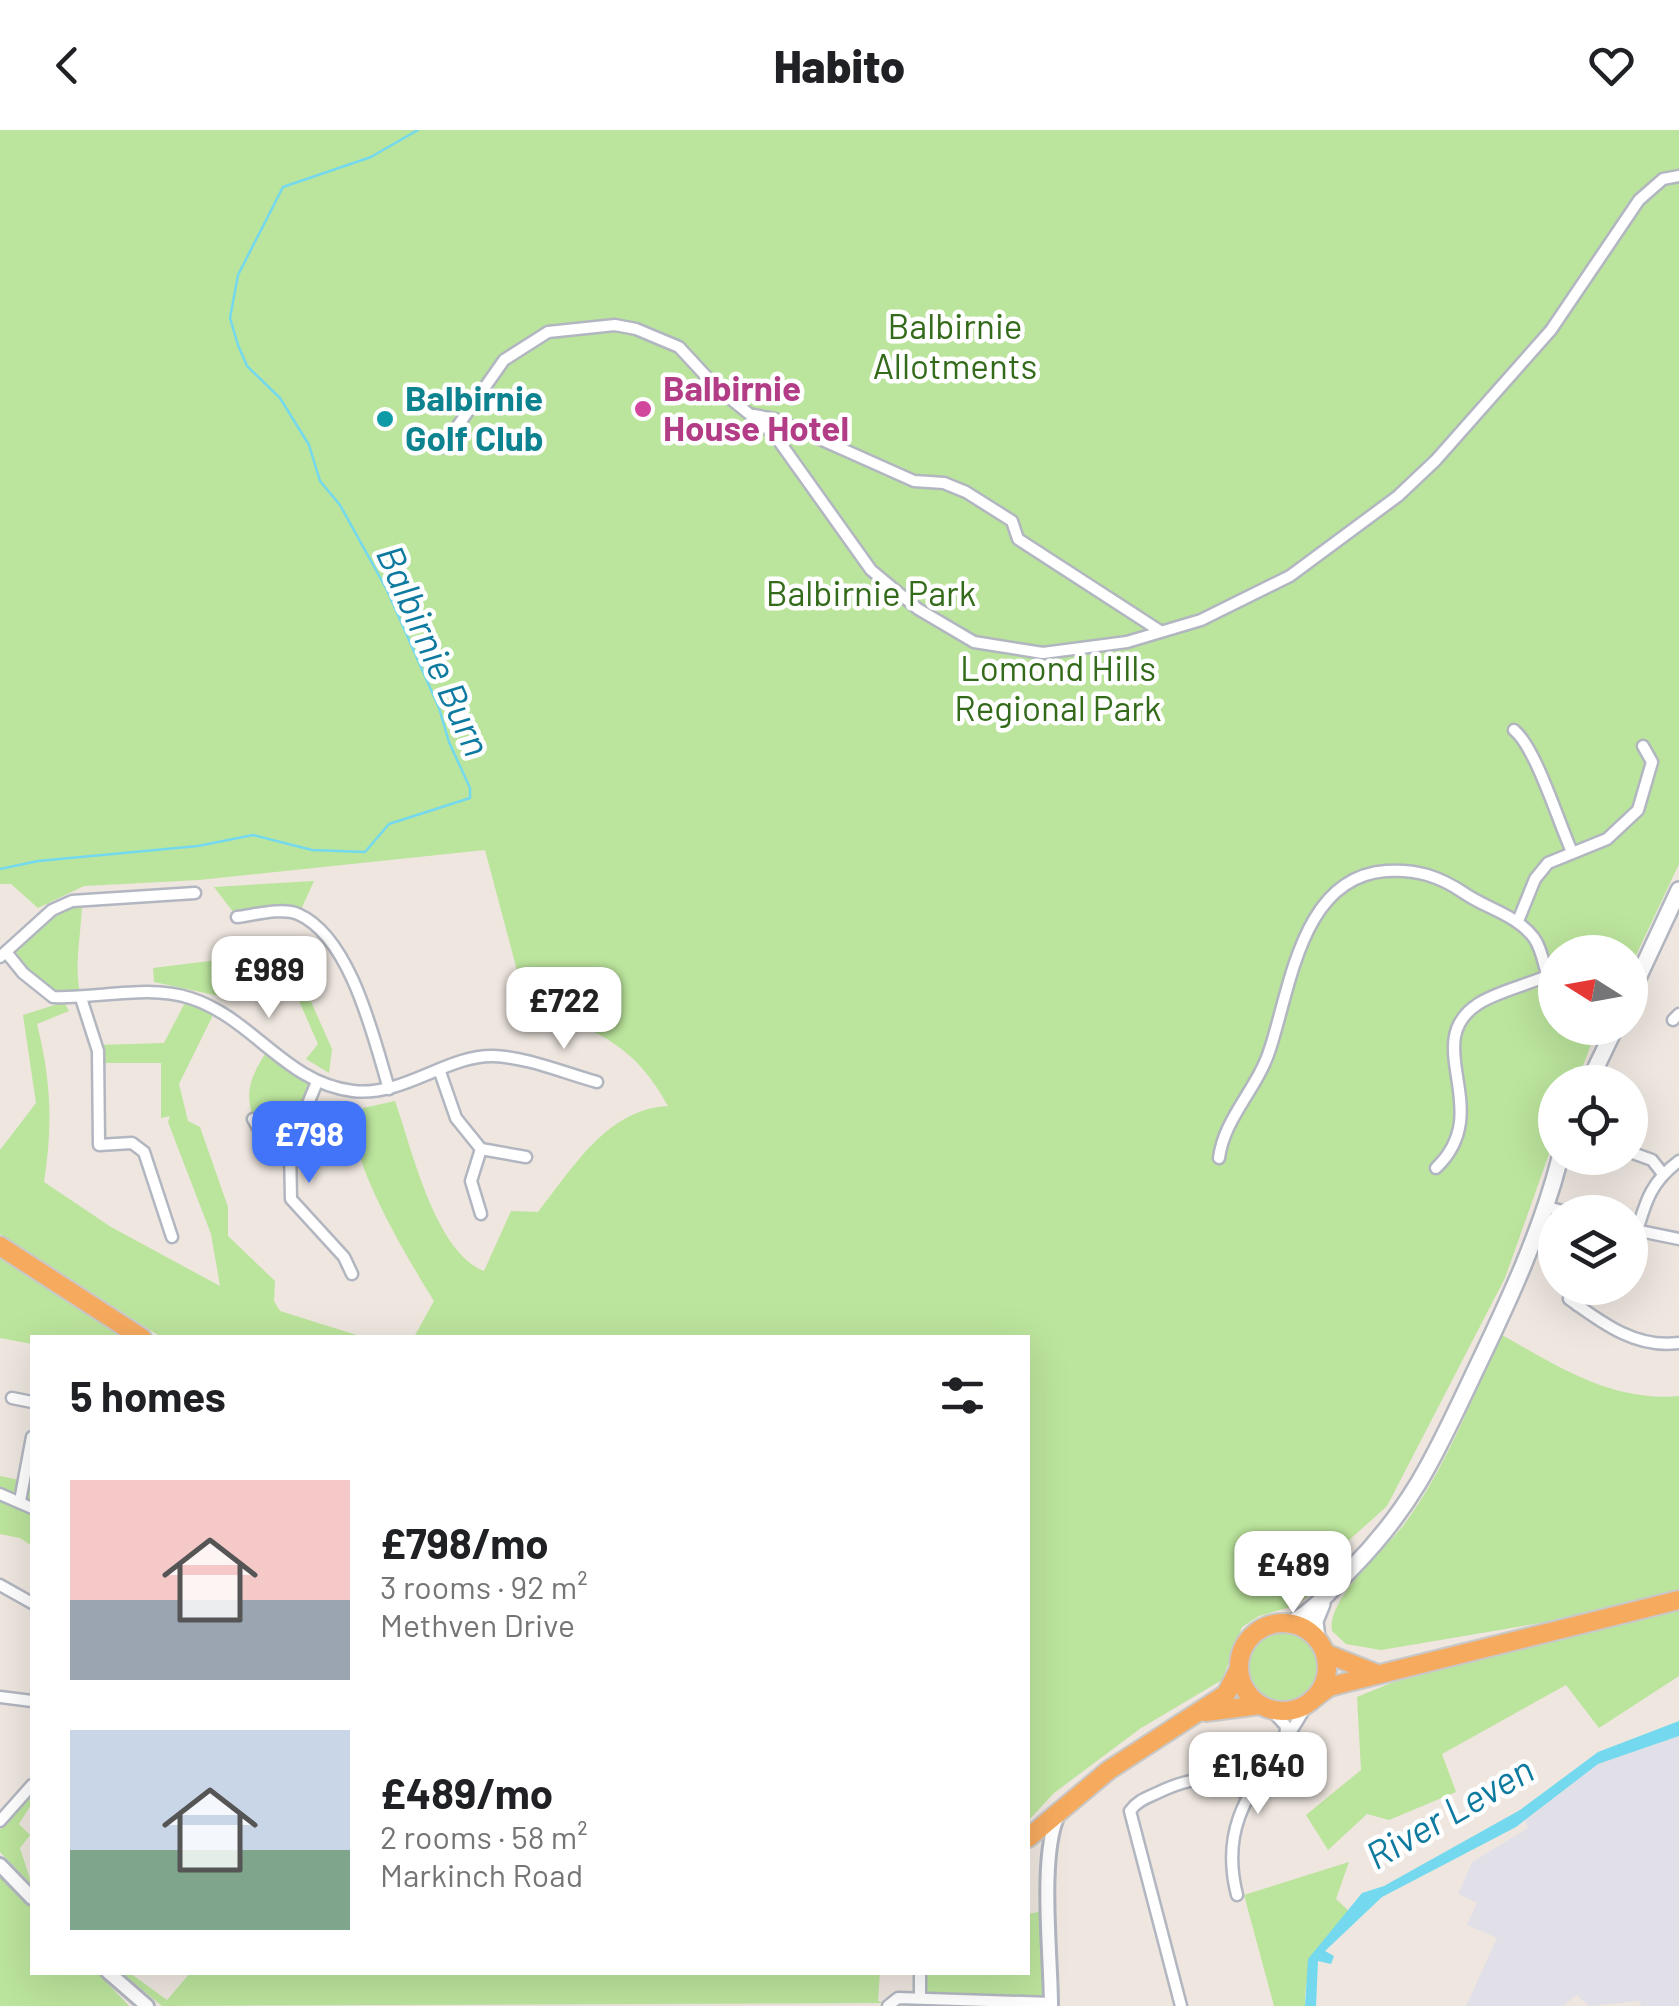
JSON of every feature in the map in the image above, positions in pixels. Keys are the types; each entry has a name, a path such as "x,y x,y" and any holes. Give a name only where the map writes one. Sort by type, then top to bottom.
{"highway":[{"path":"0,1246 137,1335"},
{"path":"1187,1717 1234,1705 1292,1711 1329,1688 1679,1600"},
{"path":"1030,1835 1063,1806 1187,1717 1226,1694 1238,1671 1244,1645 1253,1634 1277,1624 1290,1624 1320,1646 1368,1672 1385,1674"},
{"path":"1310,1702 1326,1678 1320,1646"},
{"path":"1238,1671 1245,1691 1265,1708"}],"main road":[{"path":"1648,956 1679,890"},
{"path":"1290,1624 1324,1600 1401,1516 1426,1473 1538,1230"},
{"path":"1320,1646 1315,1621 1324,1600"}],"street":[{"path":"443,447 504,360 548,332 615,325 660,336 679,347 716,388 774,434 871,570 918,609 974,642 1043,654 1127,642 1201,620 1290,576 1398,496 1436,460 1550,330 1639,200 1663,179 1679,176"},
{"path":"754,415 776,420 914,480 966,492 1012,521 1018,539 1160,631"},
{"path":"1514,730 1526,740 1537,762 1572,852"},
{"path":"1518,920 1535,879 1548,863 1607,839 1638,810 1652,762 1643,746"},
{"path":"1219,1158 1232,1120 1252,1092 1269,1053 1300,948 1322,905 1360,873 1409,870 1445,880 1480,903 1518,920 1536,941 1538,950"},
{"path":"194,893 72,901 52,910 3,954 53,997 144,993 188,996 233,1017 292,1069 317,1082 356,1091 388,1089 492,1056 597,1082"},
{"path":"237,917 299,914 319,931 360,991 388,1089"},
{"path":"1436,1168 1453,1152 1463,1125 1453,1051 1463,1019 1478,1004 1538,979"},
{"path":"81,998 98,1051 99,1145 132,1143 144,1152 172,1236"},
{"path":"440,1072 456,1118 481,1149 526,1157"},
{"path":"317,1082 290,1147 291,1199 344,1258 352,1274"},
{"path":"253,1119 260,1133 290,1147"},
{"path":"481,1149 471,1181 481,1214"},
{"path":"1648,1159 1664,1174"},
{"path":"1648,1196 1679,1161"},
{"path":"1648,1233 1679,1239"},
{"path":"1578,1305 1624,1336 1660,1345 1679,1344"},
{"path":"12,1398 30,1402"},
{"path":"20,1501 30,1448"},
{"path":"0,1494 30,1507"},
{"path":"0,1585 30,1602"},
{"path":"0,1696 30,1701"},
{"path":"1236,1895 1230,1848 1247,1794 1310,1702"},
{"path":"1265,1708 1286,1726 1285,1743"},
{"path":"1181,2006 1130,1810 1137,1802 1197,1777 1218,1779 1247,1794"},
{"path":"0,1821 30,1786"},
{"path":"888,2006 898,1998 1051,2004 1048,1873 1051,1834 1063,1806"},
{"path":"1030,1841 1048,1873"},
{"path":"0,1865 30,1896"},
{"path":"111,1975 146,2006"},
{"path":"920,1975 920,1998"}],"shaded area":[{"path":"1679,1736 1679,2006 1641,2006 1640,2001 1589,2006 1577,1995 1563,2006 1466,2006 1497,1938 1467,1925 1477,1903 1458,1894 1472,1862 1528,1828 1525,1820 1598,1764"}],"green space":[{"name":"Lomond Hills Regional Park","path":"0,130 1679,130 1679,864 1646,935 1538,935 1538,1045 1591,1045 1583,1065 1538,1065 1538,1175 1542,1175 1505,1278 1387,1506 1346,1543 1328,1577 1314,1592 1294,1606 1259,1616 1242,1627 1222,1680 1141,1728 1054,1793 1030,1819 1030,1335 415,1335 434,1301 386,1218 364,1169 355,1130 363,1108 395,1101 439,1222 467,1260 484,1271 511,1211 538,1212 578,1160 609,1129 646,1110 668,1106 640,1066 609,1040 526,1004 485,850 199,880 84,886 38,908 11,884 0,884"},
{"path":"314,881 299,914 237,917 214,887"},
{"path":"82,899 78,961 81,998 53,997 6,952 52,910"},
{"path":"226,959 293,961 332,1049 329,1073 306,1059 318,1044 285,969 243,976 219,996 154,982 153,968"},
{"path":"188,997 216,1009 179,1084 188,1121 200,1127 228,1207 228,1236 275,1281 274,1301 280,1311 357,1335 158,1335 0,1234 0,1150 36,1103 23,1015 64,1002 69,1011 37,1024 49,1103 44,1182 111,1227 220,1286 211,1234 168,1122 170,1116 161,1118 161,1063 98,1063 96,1045 164,1043"},
{"path":"269,1048 314,1082 290,1147 261,1133 251,1109 252,1079"},
{"path":"0,1253 123,1335 30,1335 30,1344 0,1338"},
{"path":"1502,1335 1565,1370 1609,1388 1631,1394 1679,1396 1679,1591 1611,1611 1381,1650 1346,1644 1332,1631 1338,1605 1403,1526 1432,1481"},
{"path":"0,1476 24,1481 30,1487 30,1545 0,1534"},
{"path":"1679,1607 1679,1676 1599,1728 1566,1685 1442,1754 1456,1792 1389,1820 1367,1814 1328,1850 1306,1815 1361,1770 1357,1697 1391,1683"},
{"path":"1281,1631 1295,1633 1307,1641 1315,1653 1315,1681 1307,1693 1295,1701 1281,1703 1267,1701 1255,1693 1247,1681 1245,1667 1247,1653 1255,1641 1267,1633"},
{"path":"30,1796 30,1806 19,1824 30,1835 20,1848 30,1883 0,1852 0,1830"},
{"path":"1349,1862 1336,1899 1351,1913 1331,1932 1311,1966 1305,2006 1274,2006 1244,1895"},
{"path":"0,1874 30,1904 30,1975 100,1975 129,2006 0,2006"},
{"path":"1043,1911 1045,1997 925,1994 926,1975 1030,1975 1030,1914"},
{"path":"124,1975 133,1975 167,2000 188,1975 880,1975 878,2001 886,2003 162,2006"}],"water":[{"path":"1679,1721 1679,1736 1598,1764 1516,1827 1382,1897 1325,1951 1334,1956 1331,1964 1318,1961 1316,2006 1305,2006 1308,1959 1362,1893 1384,1886 1520,1810 1598,1752"}],"waterway":[{"name":"Balbirnie Burn","path":"0,869 38,861 198,846 253,835 312,850 365,852 389,824 470,798 470,788 439,708 387,590 340,505 320,481 309,445 280,398 247,366 230,318 238,275 283,187 371,157 418,130"}],"place":[{"name":"Balbirnie House Hotel","path":"643,409"},
{"name":"Balbirnie Golf Club","path":"385,419"}],"park label":[{"name":"Balbirnie Allotments","path":"955,347"},
{"name":"Balbirnie Park","path":"871,594"}],"water label":[{"name":"River Leven","path":"1450,1813"}]}
